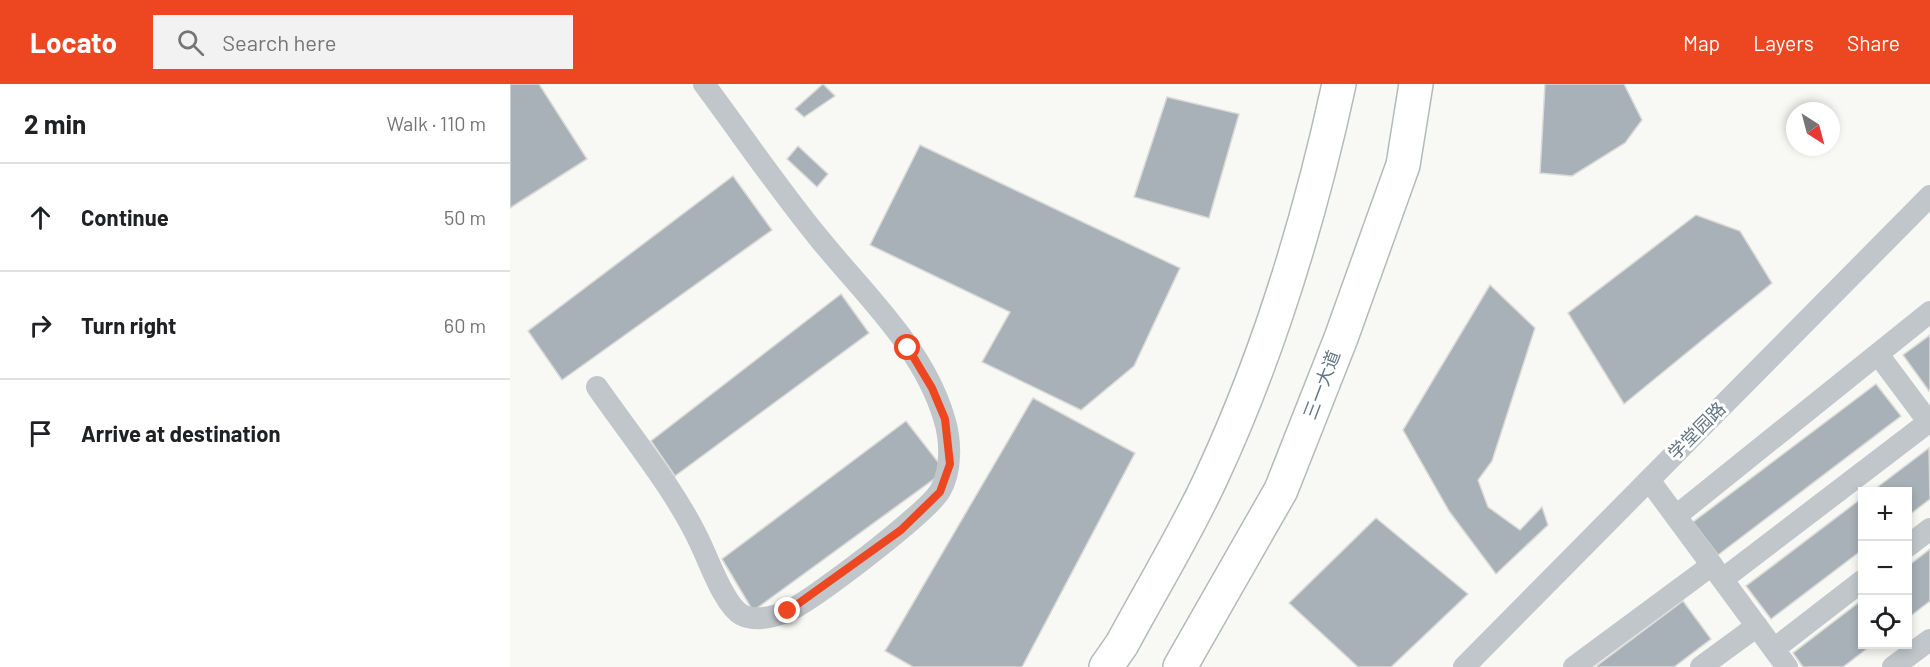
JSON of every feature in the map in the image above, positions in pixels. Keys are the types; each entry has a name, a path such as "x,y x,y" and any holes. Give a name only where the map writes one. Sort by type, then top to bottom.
{"highway":[{"path":"1106,667 1122,644 1212,477 1271,335 1325,150 1340,84"},
{"name":"三一大道","path":"1180,667 1281,490 1341,338 1402,165 1416,84"}],"street":[{"path":"597,387 688,519 709,567 741,615 758,619 788,611 797,606 901,530 940,492 947,473 950,464 945,419 932,388 908,348 870,296 818,237 704,84"},
{"name":"学堂园路","path":"1464,667 1930,195"},
{"path":"1676,516 1930,312"},
{"path":"1574,667 1717,572 1929,422 1883,361"},
{"path":"1649,480 1787,667"},
{"path":"1912,543 1930,529"},
{"path":"1774,649 1858,585"},
{"path":"1701,667 1757,626"},
{"path":"1893,667 1930,640"}],"building":[{"path":"510,84 539,84 587,159 510,208"},
{"path":"823,84 835,96 804,117 795,109"},
{"path":"1545,84 1624,84 1642,120 1625,143 1572,176 1540,173"},
{"path":"1167,97 1239,114 1209,218 1134,197"},
{"path":"920,145 1180,268 1134,366 1081,410 982,362 1010,312 870,245"},
{"path":"798,146 828,174 817,187 787,159"},
{"path":"733,176 772,230 562,380 528,331"},
{"path":"1696,215 1740,231 1772,283 1624,404 1568,313"},
{"path":"1490,285 1535,328 1492,461 1478,480 1488,507 1520,530 1542,507 1548,525 1496,574 1449,511 1403,430"},
{"path":"841,294 869,333 675,476 651,441"},
{"path":"1930,335 1930,390 1929,391 1903,355"},
{"path":"1876,384 1901,416 1718,555 1693,522"},
{"path":"1033,398 1135,453 1022,667 913,667 885,651"},
{"path":"906,421 945,471 753,611 722,559"},
{"path":"1929,448 1930,499 1912,513 1912,487 1878,487"},
{"path":"1858,501 1858,553 1771,619 1746,586"},
{"path":"1376,518 1468,594 1391,667 1358,667 1289,603"},
{"path":"1930,549 1930,601 1912,615 1912,595 1912,563"},
{"path":"1683,601 1711,639 1674,667 1595,667"},
{"path":"1858,603 1858,649 1866,649 1843,667 1803,667 1793,653"}],"route":[{"path":"788,611 901,530 940,492 950,464 945,419 932,388 908,348"}]}
